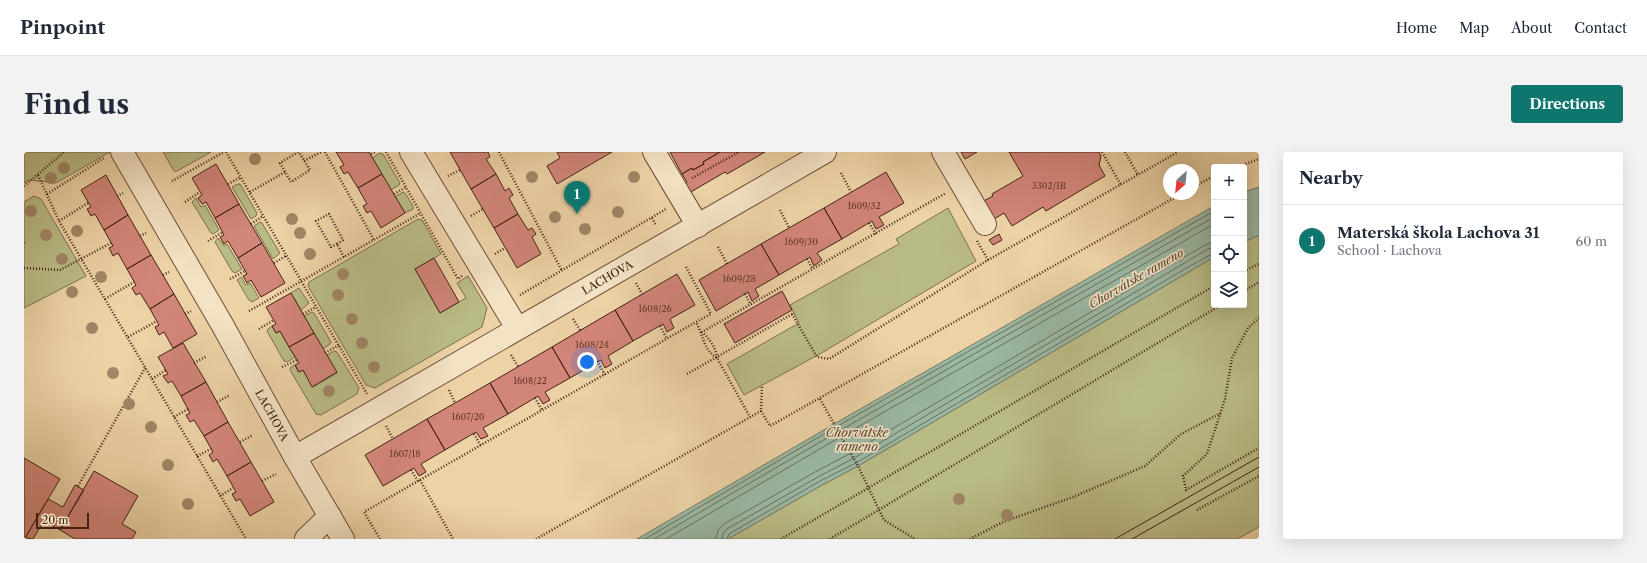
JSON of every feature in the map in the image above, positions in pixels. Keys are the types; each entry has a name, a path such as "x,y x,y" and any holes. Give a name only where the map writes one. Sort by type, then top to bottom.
{"street":[{"path":"411,152 517,328"},
{"path":"654,152 698,226"},
{"name":"LACHOVA","path":"114,154 223,326 295,457 825,152"},
{"path":"943,152 985,224"},
{"path":"295,457 343,539"},
{"path":"306,539 330,516"}],"path":[{"path":"24,186 64,152"},
{"path":"172,181 225,152 250,192 369,396"},
{"path":"298,152 310,170 291,182 280,163 298,152"},
{"path":"304,161 321,152"},
{"path":"325,152 374,240"},
{"path":"371,154 375,152"},
{"path":"499,152 562,271"},
{"path":"685,180 692,178 739,152"},
{"path":"1102,152 1121,185"},
{"path":"1125,152 1138,175"},
{"path":"687,374 793,314 817,357 829,359 988,260 1178,152"},
{"path":"47,194 114,154"},
{"path":"1245,164 1259,159"},
{"path":"444,178 460,170"},
{"path":"250,192 285,172"},
{"path":"841,173 851,192"},
{"path":"38,175 60,221 81,259 246,539"},
{"path":"228,184 241,177"},
{"path":"1199,185 1211,178"},
{"path":"394,194 406,187"},
{"path":"185,202 200,192"},
{"path":"702,332 948,192"},
{"path":"762,385 761,411 770,426 1171,200"},
{"path":"60,221 88,203"},
{"path":"503,306 668,208"},
{"path":"467,219 483,209"},
{"path":"780,210 789,228"},
{"path":"249,311 421,213"},
{"path":"328,214 343,240 337,244 331,247 316,221 328,214"},
{"path":"251,224 264,216"},
{"path":"869,223 876,234"},
{"path":"208,241 222,232"},
{"path":"24,268 60,270 111,243"},
{"path":"337,244 344,257"},
{"path":"489,257 505,248"},
{"path":"718,248 727,264"},
{"path":"274,263 286,256"},
{"path":"807,259 813,269"},
{"path":"1247,270 1259,264"},
{"path":"380,539 364,512 711,314 686,267"},
{"path":"230,279 245,271"},
{"path":"634,279 642,294"},
{"path":"105,299 134,282"},
{"path":"1247,289 1259,282"},
{"path":"782,539 1211,288"},
{"path":"745,294 750,305"},
{"path":"303,314 316,307"},
{"path":"830,539 1216,308"},
{"path":"571,315 580,330"},
{"path":"1259,318 1248,328 1232,358 1225,399 1207,454 1183,476 1186,490 1259,448"},
{"path":"259,329 274,320"},
{"path":"128,337 157,321"},
{"path":"696,322 702,332 708,337 716,351 717,358 750,417"},
{"path":"660,326 667,339"},
{"path":"702,332 703,340 708,350 711,355 717,358"},
{"path":"326,353 339,345"},
{"path":"508,351 518,366"},
{"path":"194,363 207,356"},
{"path":"282,367 297,360"},
{"path":"597,361 605,375"},
{"path":"78,486 146,368"},
{"path":"152,379 166,370"},
{"path":"446,386 456,402"},
{"path":"217,402 230,395"},
{"path":"535,398 542,410"},
{"path":"820,399 858,466 884,520 915,539"},
{"path":"174,417 188,409"},
{"path":"536,539 761,411"},
{"path":"970,539 1003,522 1073,497 1145,466 1181,434 1220,413"},
{"path":"384,422 393,439"},
{"path":"474,434 481,446"},
{"path":"240,442 253,435"},
{"path":"197,456 211,449"},
{"path":"411,470 453,539"},
{"path":"262,481 276,474"},
{"path":"1197,510 1259,476"},
{"path":"220,496 234,488"}],"green space":[{"path":"24,152 110,152 56,183 29,180 24,183"},
{"path":"163,152 211,152 177,171 174,171"},
{"path":"380,153 383,154 400,183 391,190 372,158"},
{"path":"240,184 257,213 256,216 251,219 232,187"},
{"path":"403,192 413,206 413,209 405,213 395,197"},
{"path":"34,196 41,199 86,276 24,308 24,202"},
{"path":"196,198 201,207 205,205 219,230 213,234 192,202"},
{"path":"948,208 976,261 818,355 744,395 727,364 799,323 790,305 899,244 896,239"},
{"path":"418,219 422,220 441,254 415,269 440,313 466,298 457,283 468,276 487,308 482,327 375,388 366,385 308,286 309,282"},
{"path":"260,222 280,253 273,259 254,226"},
{"path":"1259,235 1259,527 1237,539 728,539 858,466 1211,259 1211,308 1247,308 1247,241"},
{"path":"218,238 224,246 227,244 242,269 235,273 232,271 215,242"},
{"path":"241,277 246,285 250,283 259,298 252,302 249,300 237,280"},
{"path":"299,288 309,303 301,310 291,293"},
{"path":"312,312 331,342 323,349 304,316"},
{"path":"272,326 276,333 280,331 295,357 287,362 284,361 267,331"},
{"path":"334,351 337,352 359,388 357,394 321,415 316,414 290,370 291,367 295,365 298,372 303,370 313,387 337,373 327,355"}],"water":[{"path":"1259,187 1259,235 1247,241 1247,200 1247,191"},
{"name":"Chorvátske rameno","path":"1211,208 1211,259 858,466 728,539 637,539"}],"building":[{"path":"336,152 369,152 382,174 358,188 348,172 344,174 340,167 344,165"},
{"path":"450,152 488,152 490,157 486,159 496,174 471,189"},
{"path":"557,152 612,152 557,184 547,166 560,158"},
{"path":"670,152 720,152 703,162 704,164 693,170 692,168 682,174"},
{"path":"720,152 765,152 727,174 725,172 689,193 685,184 687,182 682,174 692,168 693,170 704,164 703,162"},
{"path":"961,152 977,152 965,159"},
{"path":"1009,152 1099,152 1101,156 1099,165 1105,176 1046,211 1043,207 1012,226 1004,213 991,221 980,203 993,196 992,194 1023,176"},
{"path":"216,164 239,204 215,218 206,202 202,204 198,198 202,195 192,178"},
{"path":"886,172 904,203 879,217 884,225 876,229 872,221 842,239 824,208"},
{"path":"382,174 405,213 381,228 371,211 367,213 363,206 367,204 358,188"},
{"path":"496,174 505,191 509,188 513,195 509,198 518,214 494,228 471,189"},
{"path":"106,175 128,215 104,230 95,214 91,216 87,209 91,207 81,190"},
{"path":"239,204 262,243 238,258 228,241 224,244 220,237 224,235 215,218"},
{"path":"824,208 842,239 817,253 822,260 814,266 810,257 779,275 761,244"},
{"path":"518,214 528,230 532,228 536,234 532,237 541,254 517,268 494,228"},
{"path":"128,215 151,255 127,269 118,253 113,256 109,248 113,246 104,230"},
{"path":"999,234 1002,240 993,245 989,240"},
{"path":"262,243 285,283 261,297 251,280 247,283 243,276 247,274 238,258"},
{"path":"761,244 779,275 755,289 759,296 752,301 748,292 716,311 699,280"},
{"path":"151,255 174,294 150,309 140,293 136,295 132,288 136,285 127,269"},
{"path":"434,258 459,302 440,313 415,269"},
{"path":"677,274 695,305 670,319 674,328 667,332 663,324 633,341 615,310"},
{"path":"782,291 792,310 735,343 724,324"},
{"path":"291,293 314,333 289,347 280,331 276,333 272,326 276,324 266,307"},
{"path":"174,294 197,334 173,348 164,332 159,335 155,327 159,325 150,309"},
{"path":"615,310 633,341 608,356 612,364 605,368 601,360 570,378 552,347"},
{"path":"314,333 337,372 312,387 303,370 299,372 295,365 299,363 289,347"},
{"path":"183,343 206,382 181,396 172,381 168,383 163,376 168,374 158,357"},
{"path":"552,347 570,378 545,392 550,400 543,404 538,396 508,414 490,383"},
{"path":"206,382 228,422 204,436 194,420 190,422 186,415 190,413 181,396"},
{"path":"490,383 508,414 483,428 488,436 481,439 476,432 445,450 427,419"},
{"path":"427,419 445,450 421,464 426,472 419,476 414,468 383,486 365,455"},
{"path":"228,422 251,462 227,476 217,459 213,462 209,455 213,452 204,436"},
{"path":"24,458 60,479 25,538 24,537"},
{"path":"251,462 274,502 250,516 240,499 236,501 232,494 236,492 227,476"},
{"path":"94,471 138,496 122,524 136,532 132,539 75,539 60,530"},
{"path":"75,485 84,490 60,530 44,521 33,539 25,538 48,499 63,507"}],"tram line":[{"path":"1115,539 1259,457"},
{"path":"1132,539 1259,467"}],"place":[{"name":"Materská škola Lachova 31","path":"577,214"}]}
